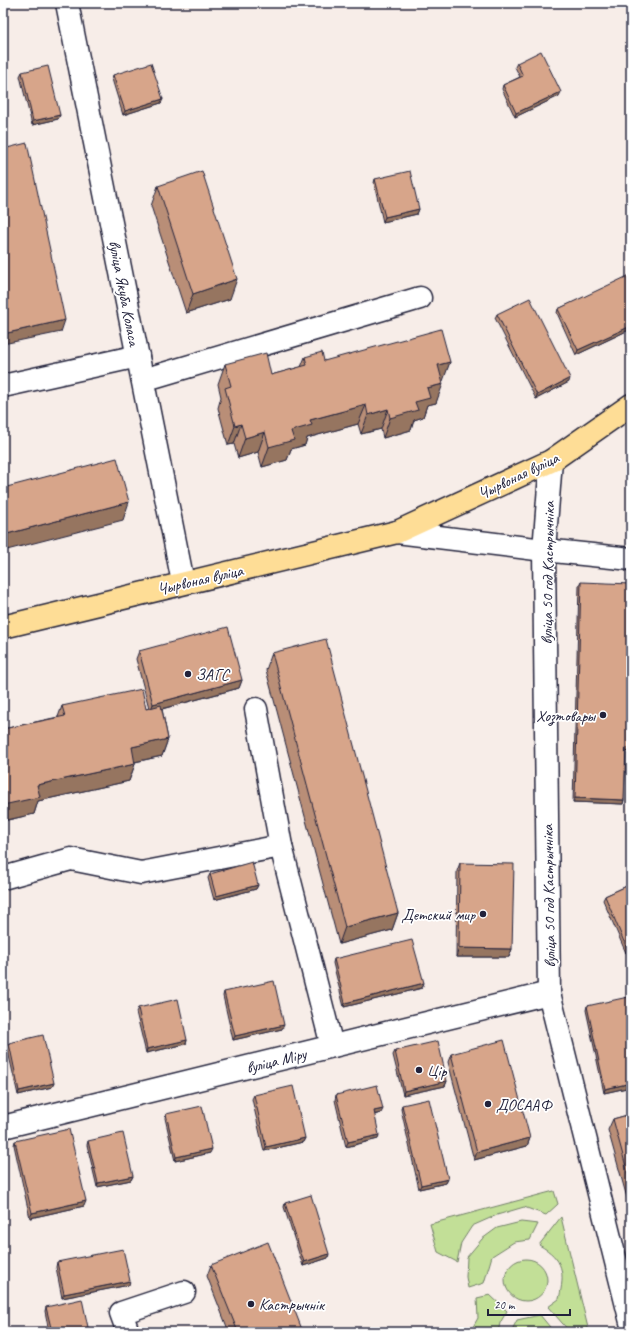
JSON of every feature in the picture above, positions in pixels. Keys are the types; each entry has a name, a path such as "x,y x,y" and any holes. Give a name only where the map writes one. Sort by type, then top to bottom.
{"main road":[{"name":"Чырвоная вуліца","path":"3,627 183,582 397,532 551,462 631,405"}],"street":[{"name":"вуліца Якуба Коласа","path":"67,3 183,582"},
{"path":"143,380 420,298"},
{"path":"3,386 138,356"},
{"name":"вуліца 50 год Кастрычніка","path":"551,462 544,550 549,993 631,1322"},
{"name":"Чырвоная вуліца","path":"397,532 631,559"},
{"path":"256,710 281,846 332,1046"},
{"path":"3,878 71,859 140,873 281,846"},
{"name":"вуліца Міру","path":"3,1127 549,993"},
{"path":"128,1332 121,1312 184,1292"}],"green space":[{"path":"554,1191 558,1204 546,1215 524,1207 497,1215 472,1226 461,1243 457,1262 438,1252 430,1224"},
{"path":"561,1217 589,1332 570,1332 548,1307 559,1299 562,1274 558,1261 547,1250 539,1245"},
{"path":"521,1222 538,1224 530,1240 514,1242 492,1256 484,1283 468,1288 466,1277 467,1257 482,1239 497,1228"},
{"path":"526,1259 541,1265 547,1280 541,1295 526,1301 511,1295 505,1280 511,1265"},
{"path":"490,1295 507,1311 500,1323 498,1332 470,1332 478,1318 477,1298"},
{"path":"540,1315 554,1332 511,1332 517,1320"}],"building":[{"path":"541,51 561,92 516,113 503,85 523,76 517,63"},
{"path":"151,63 163,99 125,111 113,75"},
{"path":"48,66 60,115 33,121 22,72"},
{"path":"27,143 65,320 3,334 3,149"},
{"path":"202,171 237,279 193,294 158,186"},
{"path":"410,171 419,209 385,217 375,179"},
{"path":"630,275 631,326 578,350 558,309"},
{"path":"530,298 570,378 537,395 497,314"},
{"path":"441,329 450,362 438,365 443,384 427,388 430,398 415,402 418,410 390,418 388,409 368,415 366,405 310,420 312,425 291,431 294,440 269,447 265,432 245,438 241,424 235,426 225,388 231,386 225,364 266,353 271,375 307,365 305,357 322,352 324,361"},
{"path":"117,458 129,502 3,535 3,488"},
{"name":"Хозтовары","path":"581,582 631,584 628,673 631,673 631,748 626,748 624,800 575,798"},
{"name":"ЗАГС","path":"228,627 242,680 153,704 139,651"},
{"path":"326,639 398,913 345,927 272,653"},
{"path":"142,689 146,709 161,705 168,739 132,747 135,764 37,785 40,797 3,805 3,729 65,716 62,706"},
{"path":"252,862 258,885 216,896 210,874"},
{"name":"Детский мир","path":"460,863 514,864 512,949 459,948"},
{"path":"631,884 631,947 627,949 605,896"},
{"path":"412,940 424,983 345,1003 334,959"},
{"path":"274,981 284,1025 235,1036 224,992"},
{"path":"628,997 631,1009 631,1083 605,1089 587,1006"},
{"path":"178,999 187,1040 147,1049 138,1008"},
{"path":"43,1035 54,1083 19,1091 9,1043"},
{"name":"ДОСААФ","path":"504,1040 530,1138 477,1152 451,1054"},
{"name":"Цір","path":"438,1041 447,1081 404,1091 395,1051"},
{"path":"377,1085 383,1109 374,1111 379,1135 348,1142 336,1095"},
{"path":"293,1086 305,1138 266,1147 254,1095"},
{"path":"429,1099 448,1179 421,1185 402,1105"},
{"path":"202,1106 212,1149 176,1157 166,1114"},
{"path":"631,1114 631,1185 613,1119"},
{"path":"69,1129 86,1201 32,1213 15,1141"},
{"path":"123,1133 133,1176 98,1183 88,1141"},
{"path":"311,1195 329,1254 304,1262 285,1203"},
{"name":"Кастрычнік","path":"268,1242 303,1332 238,1332 211,1265"},
{"path":"123,1249 130,1281 64,1294 57,1262"},
{"path":"82,1299 89,1332 52,1332 46,1307"}],"place":[{"name":"ЗАГС","path":"188,674"},
{"name":"Хозтовары","path":"603,715"},
{"name":"Детский мир","path":"483,914"},
{"name":"Цір","path":"419,1070"},
{"name":"ДОСААФ","path":"488,1104"},
{"name":"Кастрычнік","path":"251,1304"}]}
